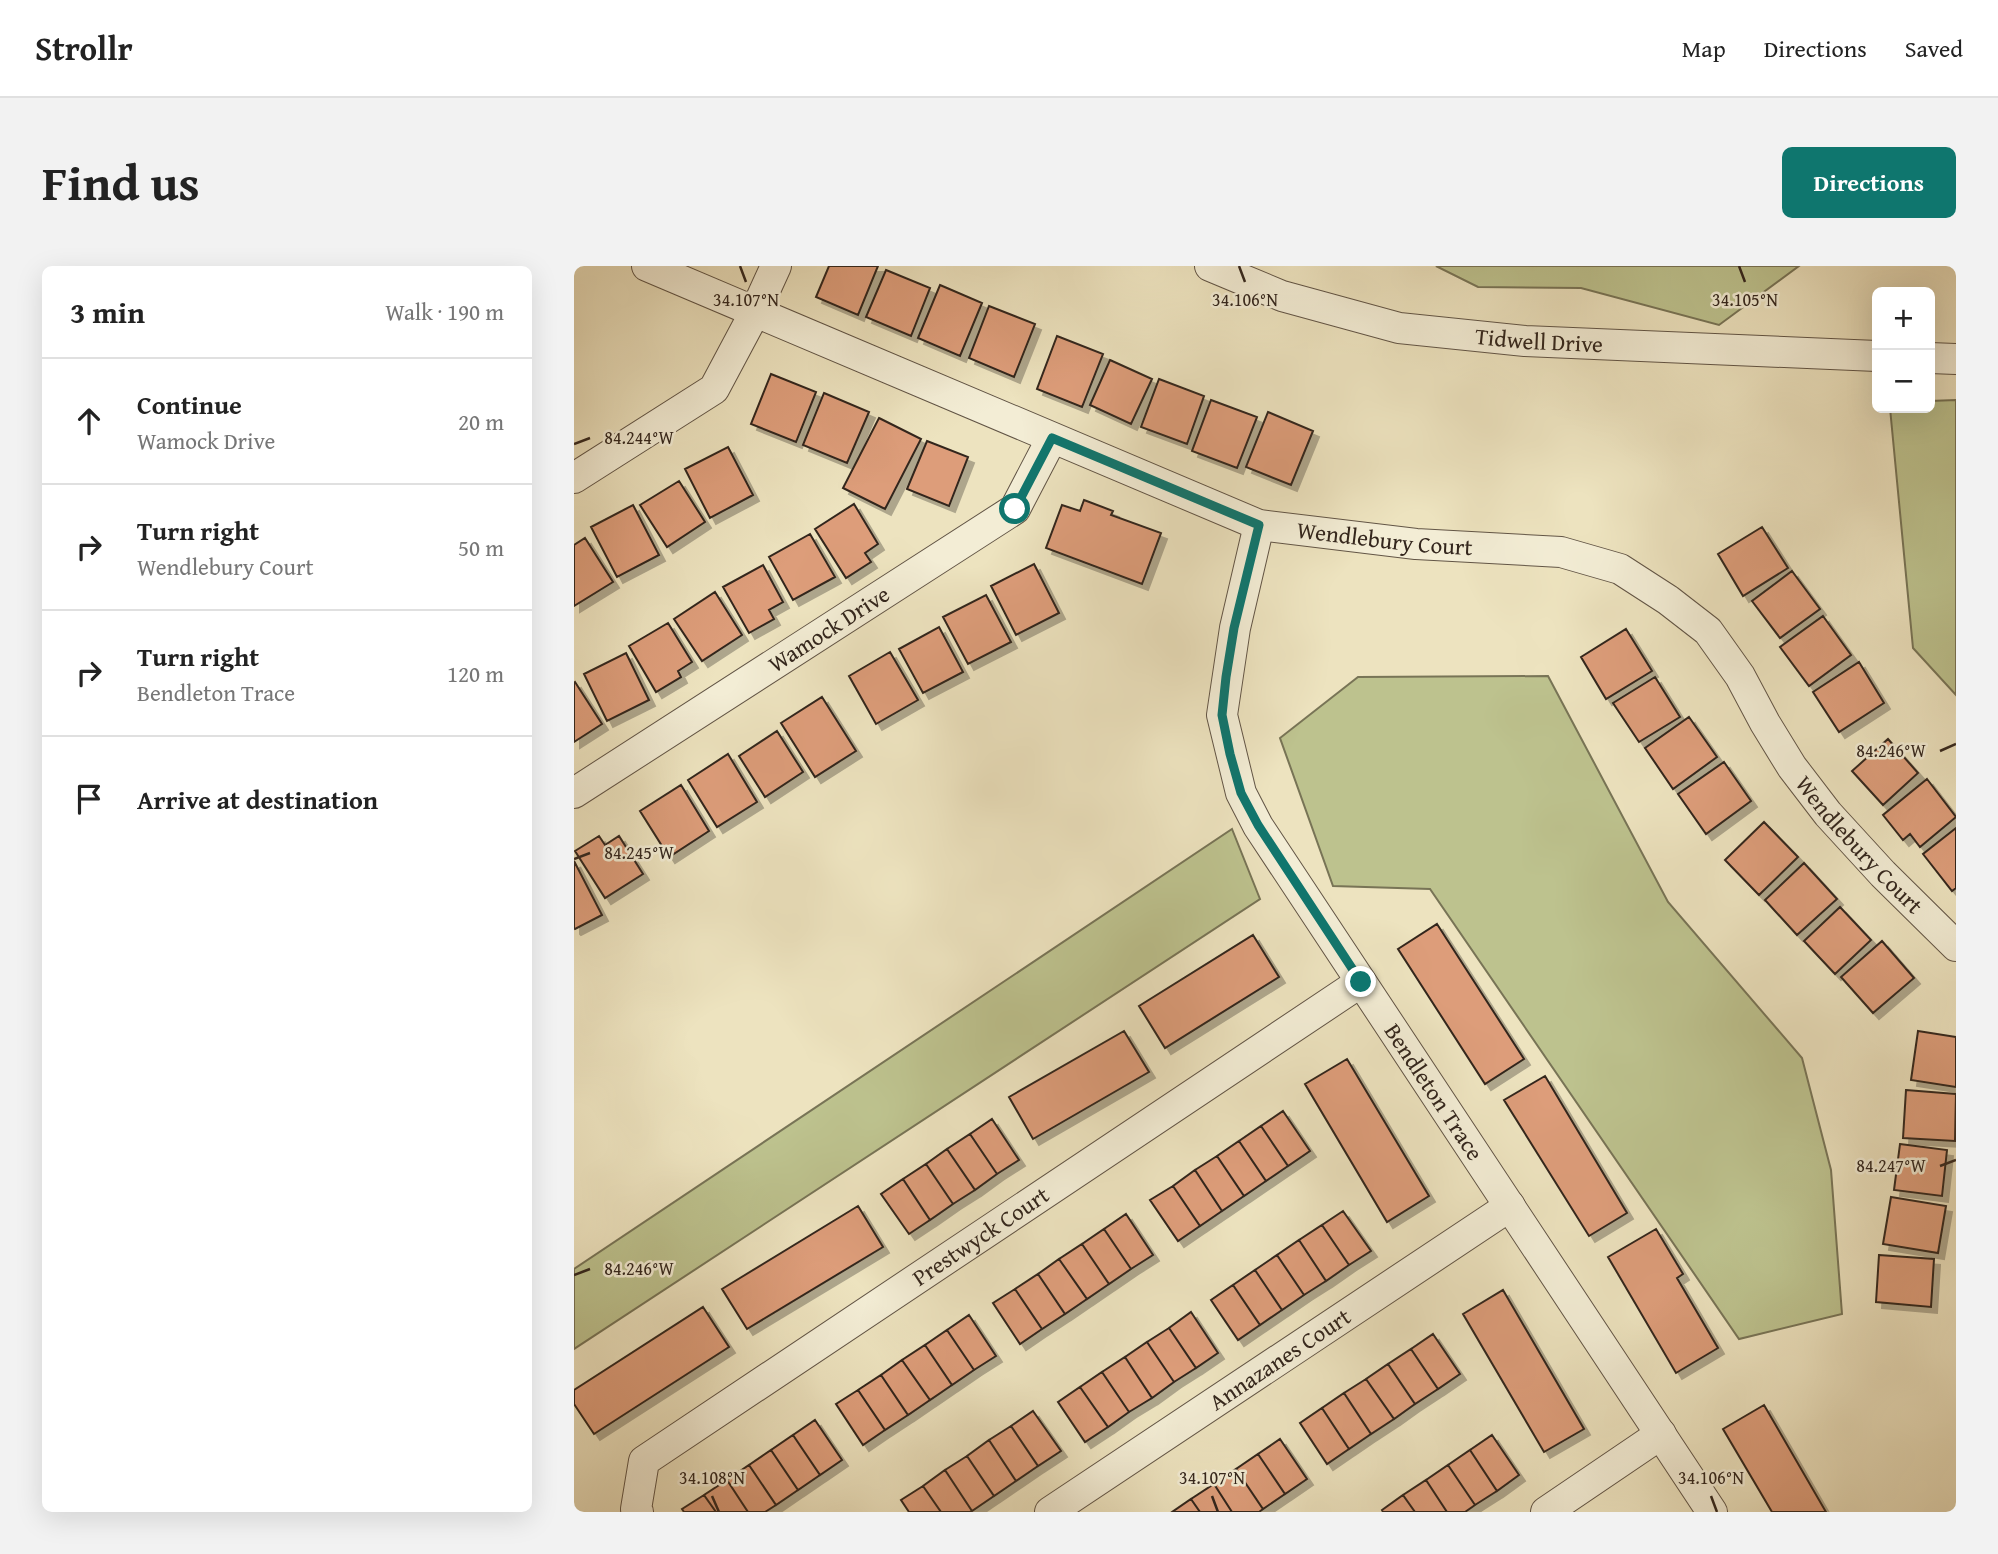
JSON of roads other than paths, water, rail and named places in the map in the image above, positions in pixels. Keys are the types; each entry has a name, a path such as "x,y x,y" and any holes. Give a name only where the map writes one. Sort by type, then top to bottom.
{"street":[{"name":"Wendlebury Court","path":"647,266 1259,525 1416,544 1561,552 1620,569 1709,631 1740,676 1792,766 1828,814 1883,874 1956,946"},
{"path":"574,478 714,389 776,266"},
{"name":"Tidwell Drive","path":"1210,266 1282,296 1399,328 1525,341 1872,356"},
{"path":"1935,358 1956,359"},
{"name":"Wamock Drive","path":"574,793 1015,509 1052,438"},
{"name":"Bendleton Trace","path":"1259,525 1234,628 1222,715 1241,793 1258,825 1712,1512"},
{"name":"Prestwyck Court","path":"638,1512 636,1509 644,1461 1361,982"},
{"name":"Annazanes Court","path":"1050,1512 1510,1206"},
{"path":"1546,1512 1661,1434"}]}
